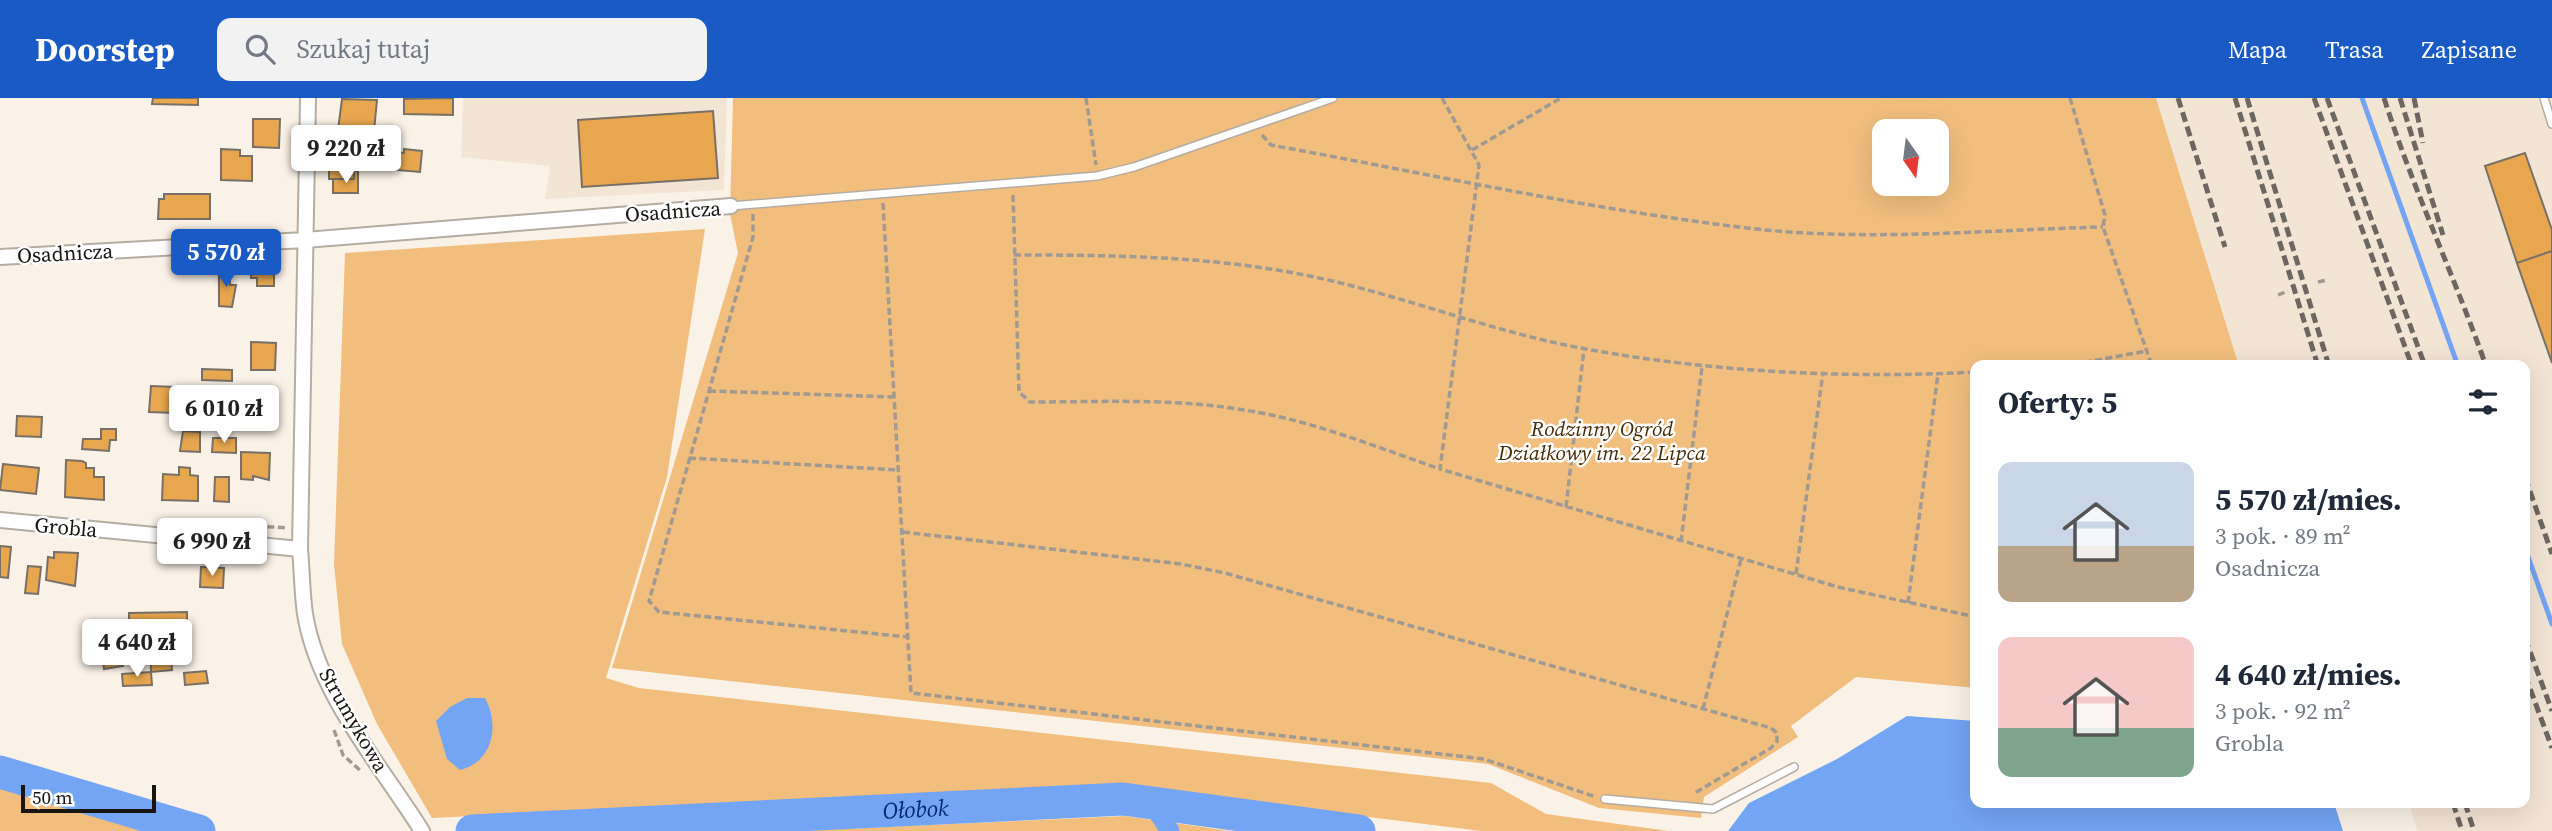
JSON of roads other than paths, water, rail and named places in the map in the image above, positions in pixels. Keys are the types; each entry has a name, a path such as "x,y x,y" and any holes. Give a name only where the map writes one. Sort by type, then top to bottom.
{"street":[{"name":"Strumykowa","path":"308,98 300,549 305,615 327,679 345,713 419,825"},
{"name":"Osadnicza","path":"0,257 305,240 731,206"},
{"name":"Grobla","path":"0,520 300,549"}],"lane":[{"name":"Osadnicza","path":"731,206 1097,176 1333,98"},
{"path":"2544,98 2552,124"},
{"path":"1605,799 1713,809 1794,767"}],"water":[{"path":"467,698 485,698 490,709 492,731 486,751 480,759 460,770 447,759 436,721 450,707"},
{"path":"1907,716 1970,721 1970,808 2336,808 2343,831 1728,831 1749,803 1837,759"}],"waterway":[{"path":"2362,98 2456,360"},
{"path":"2530,562 2552,624"},
{"name":"Ołobok","path":"0,772 199,831"},
{"name":"Ołobok","path":"472,831 1123,799 1359,831"},
{"path":"1151,802 1170,831"}],"railway":[{"path":"2178,98 2225,247"},
{"path":"2235,98 2316,360"},
{"path":"2247,98 2327,360"},
{"path":"2314,98 2410,360"},
{"path":"2327,98 2423,360"},
{"path":"2384,98 2484,360"},
{"path":"2400,98 2443,235"},
{"path":"2414,98 2423,143"},
{"path":"2530,491 2552,554"},
{"path":"2530,652 2552,711"},
{"path":"2530,689 2552,748"},
{"path":"2455,808 2462,831"},
{"path":"2467,808 2474,831"}],"park label":[{"name":"Rodzinny Ogród Działkowy im. 22 Lipca","path":"1602,440"}]}
